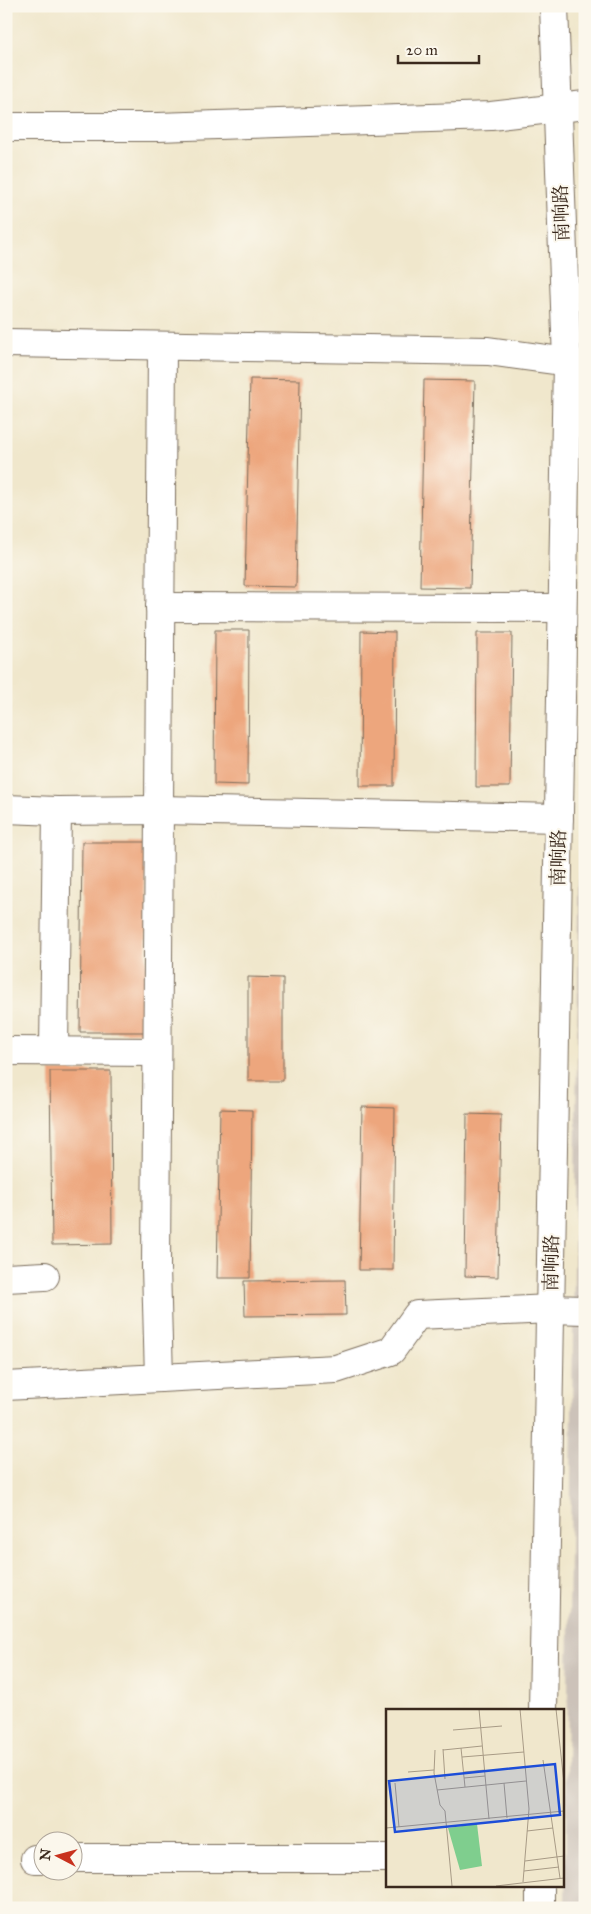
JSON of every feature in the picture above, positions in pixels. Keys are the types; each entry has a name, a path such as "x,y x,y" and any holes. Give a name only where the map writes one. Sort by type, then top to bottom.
{"street":[{"name":"南响路","path":"543,1709 562,608 576,363 558,109 554,6"},
{"path":"6,127 158,128 491,116 585,105"},
{"path":"6,343 488,351 576,363"},
{"path":"159,1378 156,1268 162,346"},
{"path":"160,607 562,608"},
{"path":"6,809 559,818"},
{"path":"54,1051 57,811"},
{"path":"6,1051 157,1052"},
{"path":"6,1278 45,1276"},
{"path":"6,1386 336,1369 391,1351 417,1315 550,1309 585,1310"},
{"path":"82,1858 386,1858"},
{"path":"540,1886 540,1908"}],"shaded area":[{"path":"585,481 585,1908 565,1908"}],"building":[{"path":"250,379 300,380 296,587 245,586"},
{"path":"424,380 475,381 470,588 420,587"},
{"path":"215,630 249,630 248,785 214,784"},
{"path":"361,631 395,632 394,786 360,786"},
{"path":"477,633 512,633 510,787 476,787"},
{"path":"82,842 147,842 146,1032 80,1032"},
{"path":"248,977 283,978 283,1081 248,1081"},
{"path":"50,1071 111,1071 112,1244 52,1245"},
{"path":"362,1107 395,1108 393,1270 359,1270"},
{"path":"220,1109 252,1110 250,1278 217,1278"},
{"path":"467,1114 501,1115 498,1277 465,1276"},
{"path":"345,1280 346,1315 245,1316 244,1281"}]}
